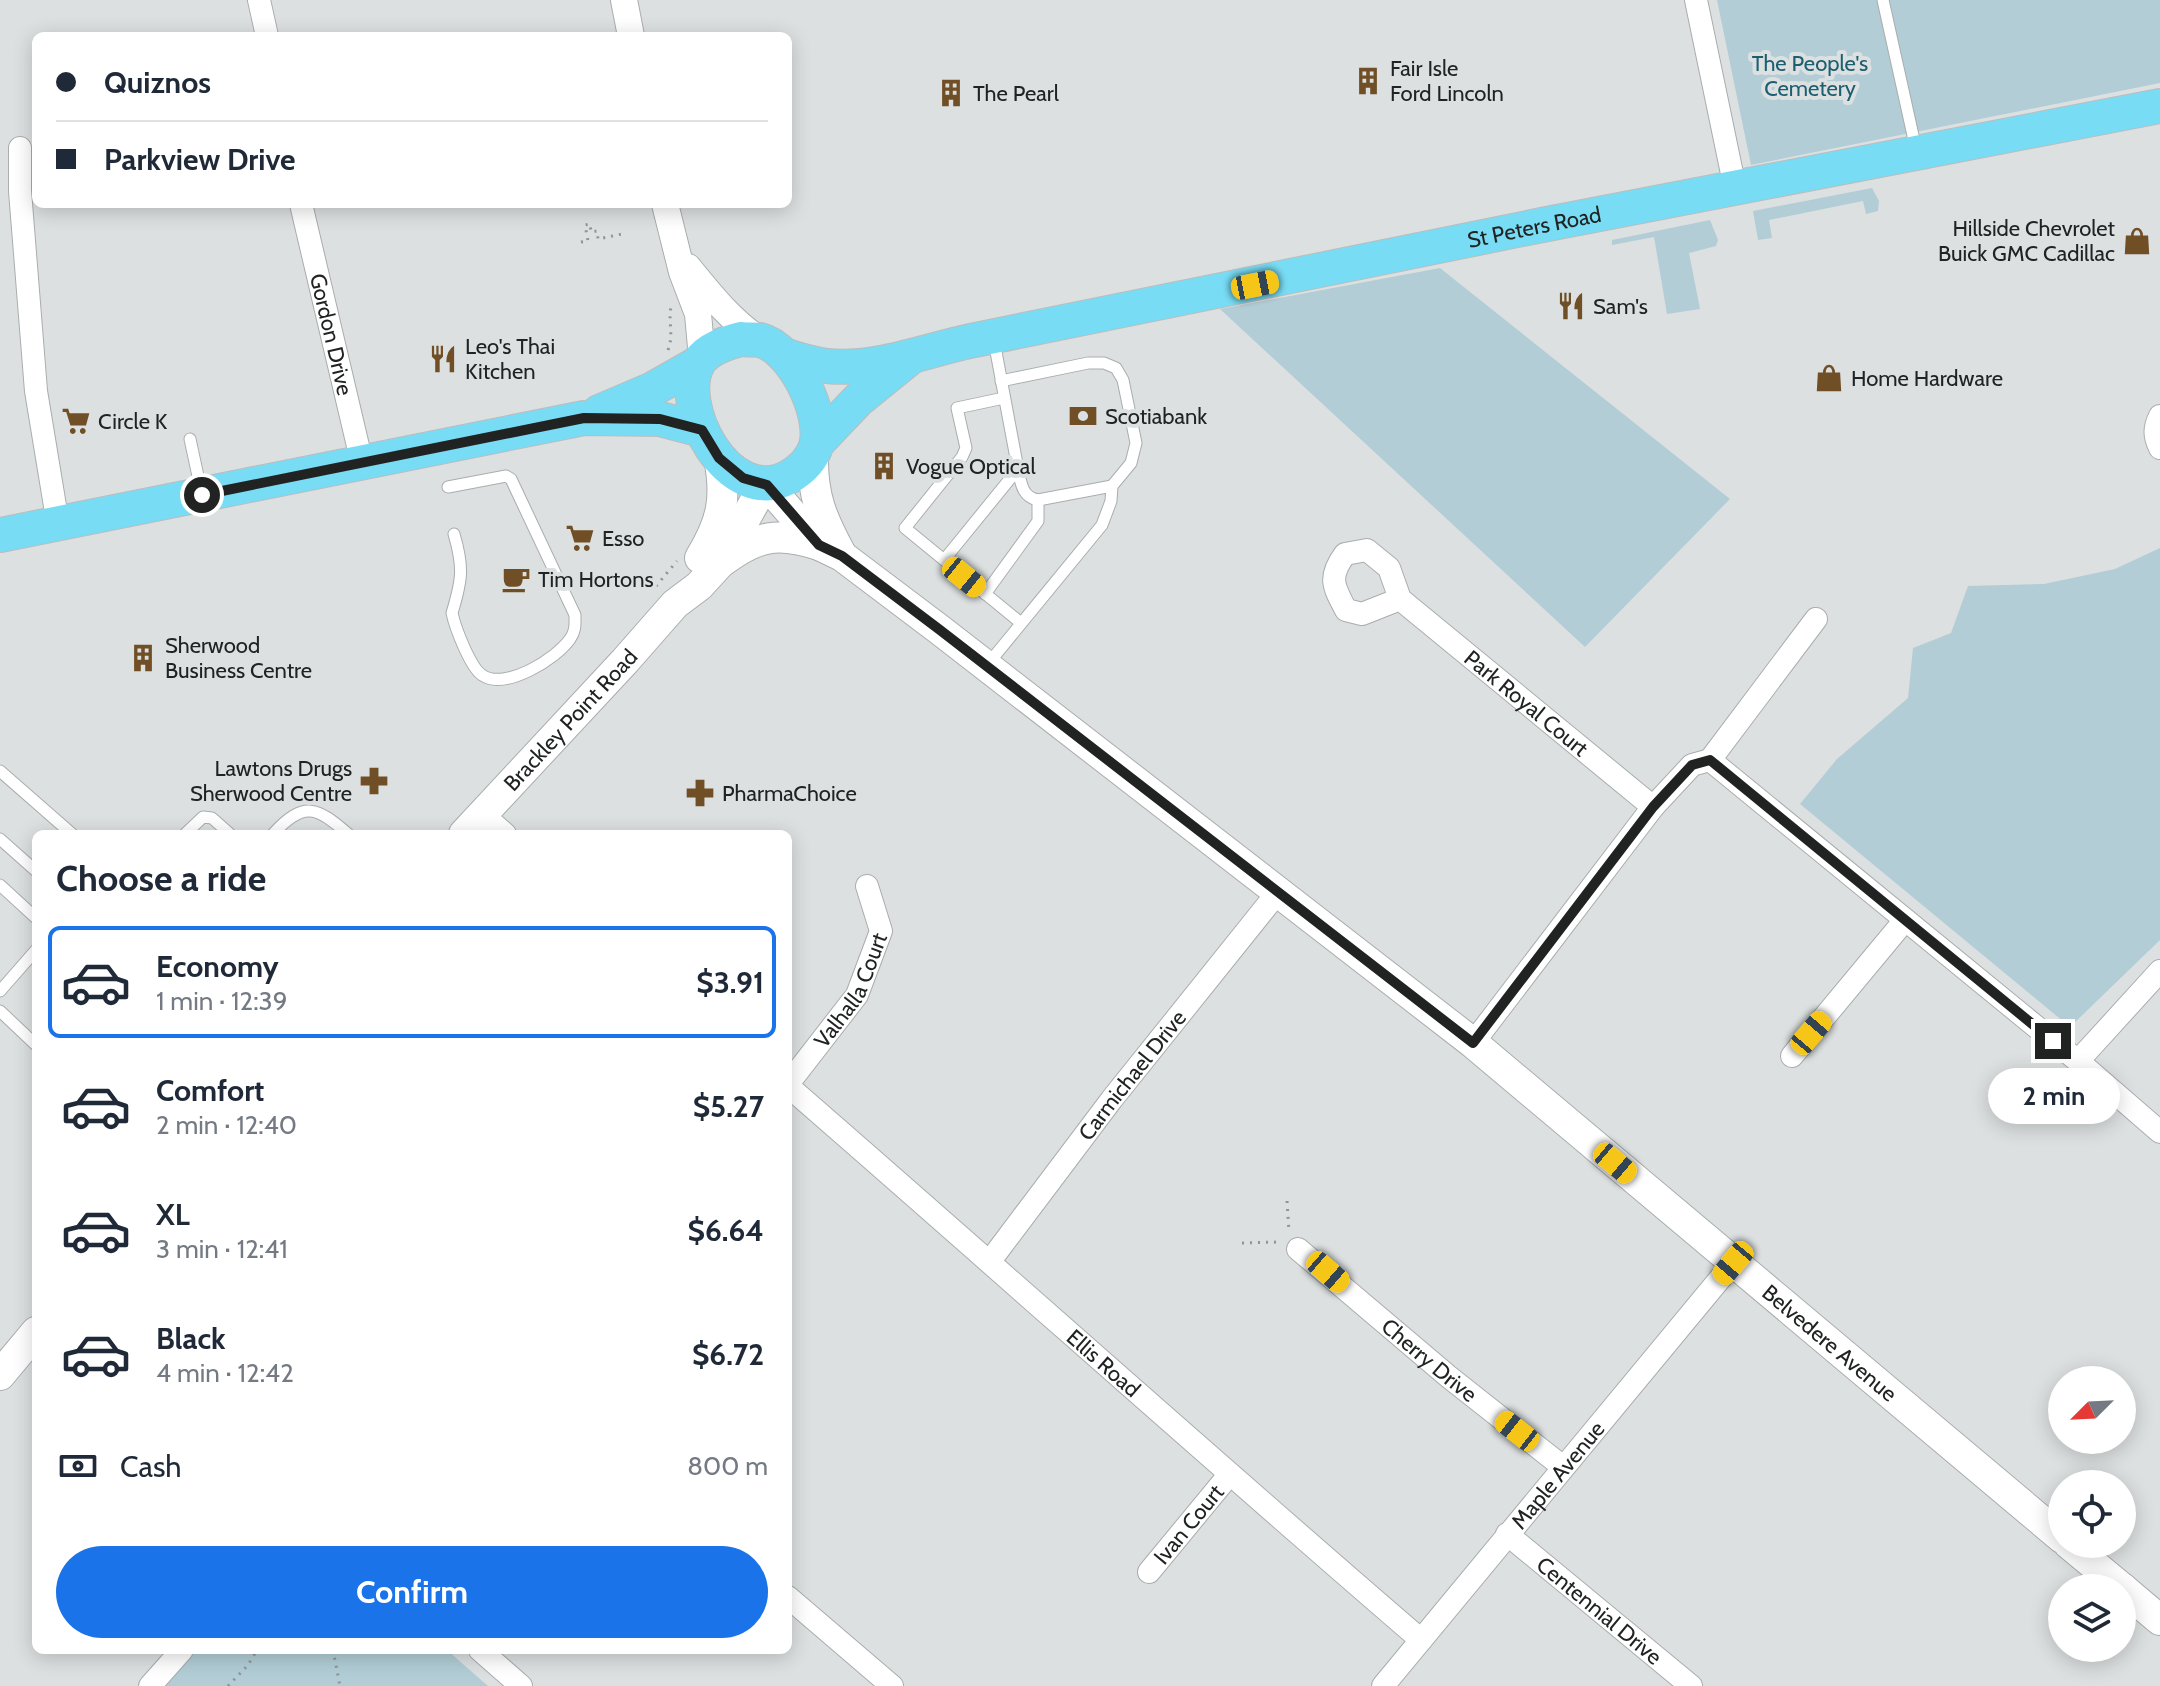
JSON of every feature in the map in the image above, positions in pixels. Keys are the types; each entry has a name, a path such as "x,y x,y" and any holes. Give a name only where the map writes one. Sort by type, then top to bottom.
{"main road":[{"name":"St Peters Road","path":"772,348 826,366 842,367 911,356 1735,188 2160,106"},
{"path":"0,535 584,418 653,389 728,343 741,339 772,348 806,389 813,408 815,449 798,472 766,485 743,478 711,444 695,407 693,384 700,361"},
{"name":"St Peters Road","path":"815,449 858,400 911,356"},
{"path":"584,418 660,419 711,444"},
{"name":"Brackley Point Road","path":"473,824 625,661 662,598 689,574 710,540 722,507 724,493 711,444"},
{"name":"Belvedere Avenue","path":"815,449 812,475 817,506 831,551"},
{"name":"Belvedere Avenue","path":"766,485 831,551 987,666 1473,1043 2048,1526"},
{"name":"Brackley Point Road","path":"662,598 699,586 721,562 766,485"},
{"path":"721,562 740,548 776,536 831,551"},
{"path":"0,1375 32,1337"},
{"path":"2086,1558 2105,1574"},
{"path":"2136,1600 2160,1620"}],"street":[{"path":"259,0 266,32"},
{"path":"624,0 630,32"},
{"path":"1696,0 1735,188"},
{"path":"20,148 20,191 36,391 58,524"},
{"name":"Gordon Drive","path":"302,208 362,463"},
{"path":"666,208 686,284 698,314 700,361"},
{"path":"678,255 717,303 746,330 772,348"},
{"path":"2160,416 2155,437 2160,448"},
{"name":"Park Royal Court","path":"1400,599 1653,807"},
{"path":"1473,1043 1653,807 1692,765 1710,760 1816,619"},
{"path":"1710,760 2078,1061 2160,1132"},
{"path":"473,824 492,830"},
{"name":"Valhalla Court","path":"792,1080 857,995 881,931 867,886"},
{"name":"Carmichael Drive","path":"990,1261 1112,1099 1278,892"},
{"path":"1792,1056 1905,920"},
{"path":"2078,1061 2160,971"},
{"name":"Ellis Road","path":"792,1088 1229,1475 1421,1640"},
{"name":"Cherry Drive","path":"1298,1249 1449,1377 1563,1467"},
{"name":"Maple Avenue","path":"1383,1686 1733,1263"},
{"name":"Ivan Court","path":"1149,1572 1229,1475"},
{"name":"Centennial Drive","path":"1507,1534 1691,1686"},
{"path":"792,1600 892,1686"},
{"path":"150,1686 178,1654"},
{"path":"485,1654 521,1686"}],"lane":[{"path":"1883,0 1917,153"},
{"path":"993,337 1024,493 1038,500 1112,486"},
{"path":"987,666 1102,525 1111,501 1112,486 1131,463 1136,443 1123,380 1116,368 1104,363 1088,363 1001,381"},
{"path":"1004,398 957,408 966,448 905,528 1021,623"},
{"path":"190,439 202,495"},
{"path":"944,560 1018,469"},
{"path":"448,487 506,476 511,479 575,615 576,628 553,656 503,680 492,680 477,671 452,613 462,582 460,555 454,534"},
{"path":"985,594 1038,521 1038,500"},
{"path":"0,771 67,830"},
{"path":"276,830 287,818 313,811 324,813 343,830"},
{"path":"189,830 203,817 212,818 226,830"},
{"path":"0,839 32,867"},
{"path":"0,885 32,914"},
{"path":"0,991 32,955"},
{"path":"0,1011 32,1041"}],"path":[{"path":"588,241 585,225 590,224 591,232 597,231 598,239"},
{"path":"581,242 622,234"},
{"path":"662,598 681,557"},
{"path":"1287,1201 1289,1231 1298,1249"},
{"path":"1242,1243 1277,1241 1298,1249"},
{"path":"228,1686 255,1654"},
{"path":"334,1654 340,1686"}],"green space":[{"name":"The People's Cemetery","path":"1717,0 2160,0 2160,83 1751,165"},
{"path":"1872,188 1879,201 1878,211 1866,214 1863,201 1769,220 1772,238 1758,240 1753,211"},
{"path":"1710,220 1718,240 1716,246 1689,253 1700,309 1667,314 1654,237 1612,245 1612,240"},
{"path":"1440,268 1730,499 1585,647 1220,309"},
{"path":"2160,548 2160,940 2070,1027 1800,804 1837,759 1908,698 1913,648 1951,633 1968,586 2044,584 2115,569"},
{"path":"191,1654 452,1654 488,1686 163,1686"}],"place":[{"name":"Fair Isle Ford Lincoln","path":"1368,81"},
{"name":"The Pearl","path":"951,93"},
{"name":"Hillside Chevrolet Buick GMC Cadillac","path":"2137,241"},
{"name":"Sam's","path":"1571,306"},
{"name":"Leo's Thai Kitchen","path":"443,359"},
{"name":"Home Hardware","path":"1829,378"},
{"name":"Scotiabank","path":"1083,416"},
{"name":"Circle K","path":"76,421"},
{"name":"Vogue Optical","path":"884,466"},
{"name":"Esso","path":"580,538"},
{"name":"Tim Hortons","path":"516,579"},
{"name":"Sherwood Business Centre","path":"143,658"},
{"name":"Lawtons Drugs Sherwood Centre","path":"374,781"},
{"name":"PharmaChoice","path":"700,793"}],"route":[{"path":"202,495 584,418 678,422 702,430 719,458 743,478 767,485 819,545 842,556 940,630 1473,1043 1653,807 1692,765 1710,760 2053,1041"}]}
